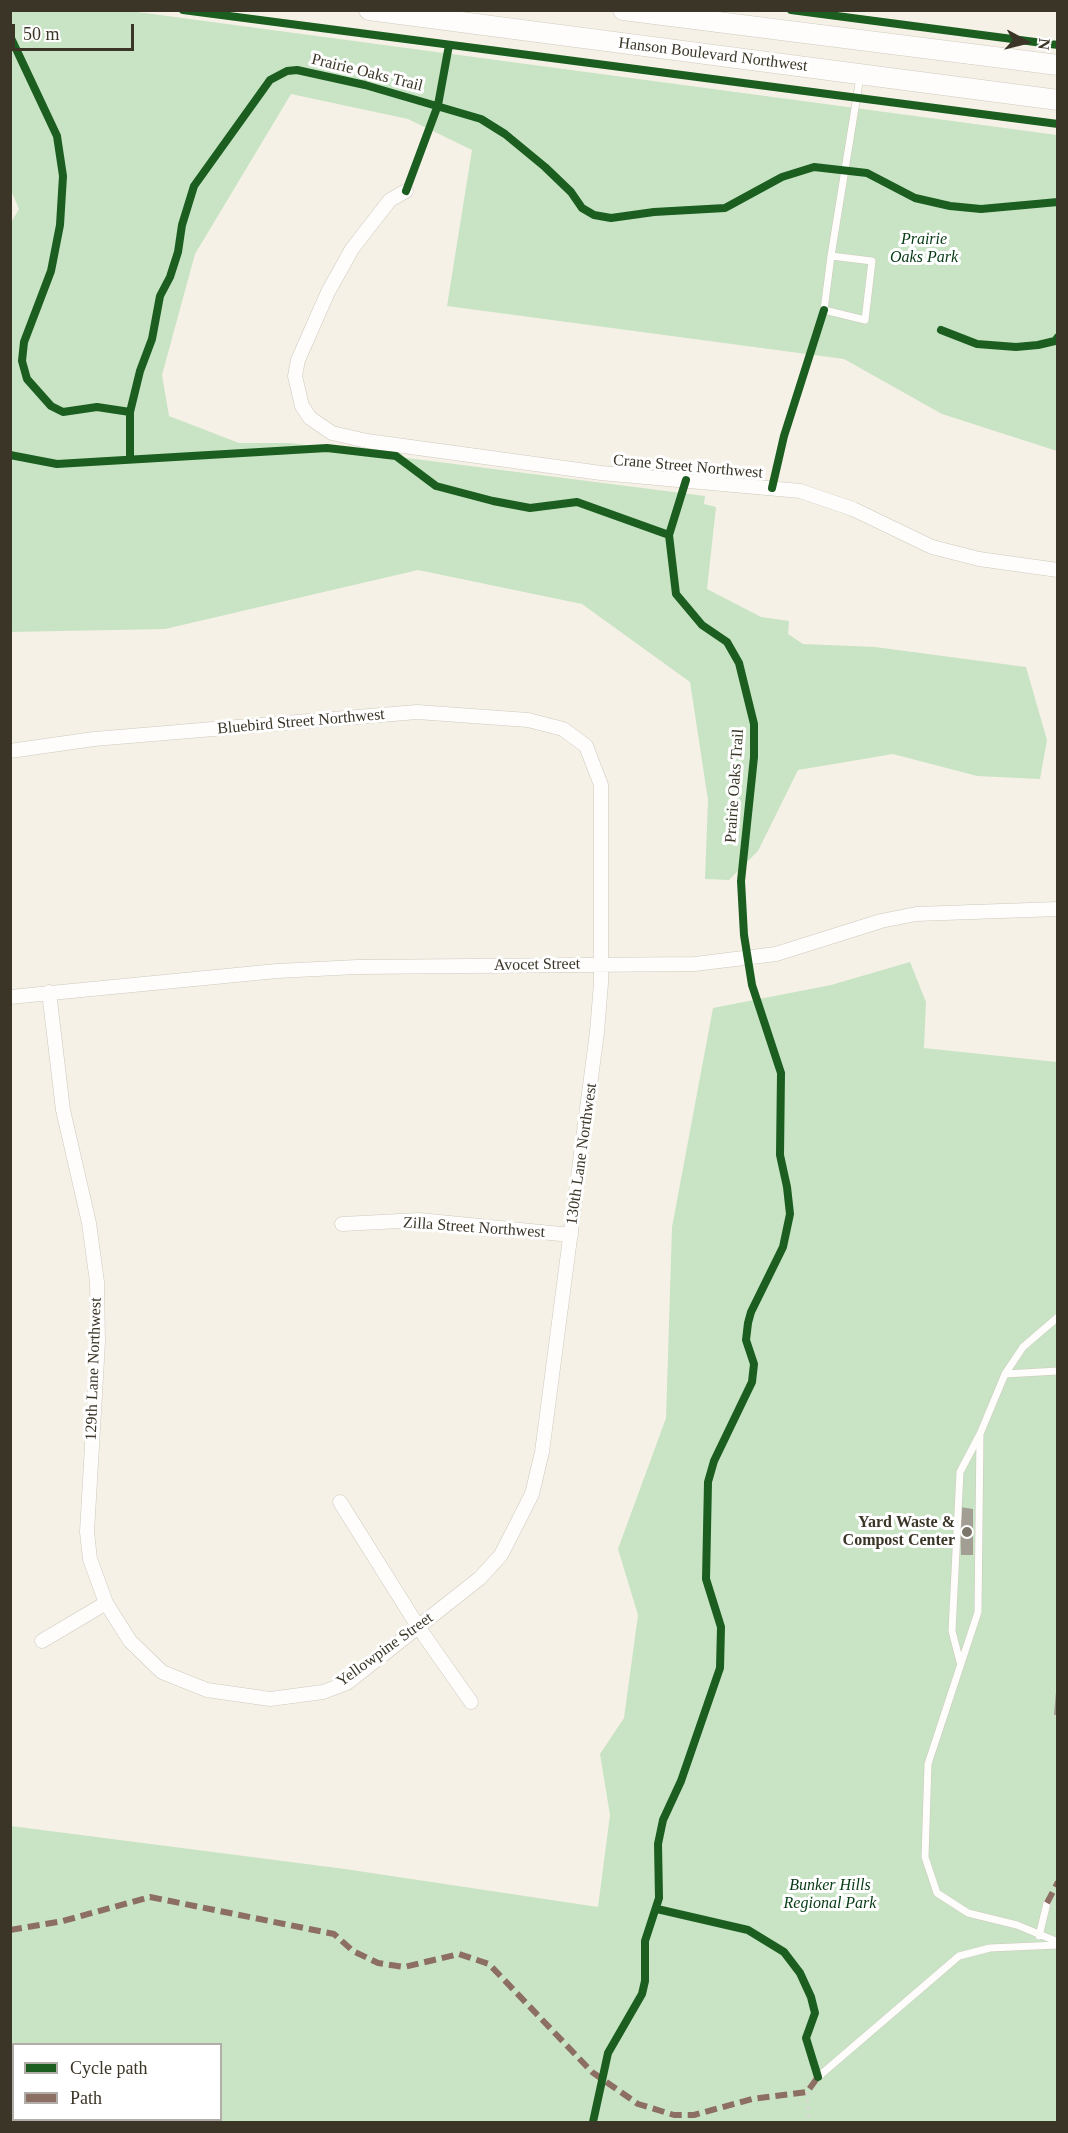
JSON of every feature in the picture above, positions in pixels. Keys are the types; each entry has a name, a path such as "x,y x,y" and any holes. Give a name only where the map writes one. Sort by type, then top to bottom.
{"main road":[{"name":"Hanson Boulevard Northwest","path":"369,10 1058,100"},
{"name":"Hanson Boulevard Northwest","path":"623,10 1058,65"}],"street":[{"name":"Crane Street Northwest","path":"406,191 390,200 352,249 317,316 298,360 295,376 302,406 310,418 332,434 379,443 601,473 800,491 829,499 932,547 979,559 1058,570"},
{"name":"Bluebird Street Northwest","path":"10,751 94,739 417,712 528,720 563,729 586,746"},
{"name":"130th Lane Northwest","path":"501,1555 532,1494 542,1452 597,1032 601,964 601,785 586,746"},
{"name":"Avocet Street","path":"10,997 288,970 706,963 777,954 881,921 916,914 1058,909"},
{"name":"129th Lane Northwest","path":"49,992 63,1110 88,1223 97,1282 98,1342 87,1532 90,1559 106,1603"},
{"name":"Zilla Street Northwest","path":"342,1224 419,1220 571,1235"},
{"path":"340,1502 419,1628 471,1701"},
{"name":"Yellowpine Street","path":"106,1603 130,1641 162,1672 207,1690 270,1699 323,1692 347,1683 480,1578 501,1555"},
{"path":"42,1641 106,1603"}],"lane":[{"path":"831,256 872,261 865,320 824,310 831,256 860,74"},
{"path":"960,1662 952,1631 960,1472 980,1434 1005,1374 1023,1347 1058,1317"},
{"path":"1005,1374 1058,1371"},
{"path":"980,1434 978,1612 928,1764 925,1857 937,1893 968,1913 1017,1925 1058,1943"},
{"path":"1039,1936 1047,1903"},
{"path":"818,2077 959,1956 990,1948 1058,1943"}],"path":[{"path":"807,2092 808,2122"}],"green space":[{"name":"Prairie Oaks Park","path":"11,11 130,11 1057,135 1057,451 942,414 844,359 447,306 472,150 408,119 291,94 195,254 162,375 169,416 239,443 290,443 705,496 704,504 716,507 707,589 761,617 789,621 788,634 803,644 875,647 1026,667 1047,740 1040,779 977,776 893,754 798,770 758,851 729,880 705,879 708,800 690,682 582,604 418,570 165,629 11,632 10,224 19,209 10,188"},
{"name":"Bunker Hills Regional Park","path":"910,962 926,1002 924,1048 1057,1062 1057,2122 11,2122 11,1826 345,1869 598,1907 610,1815 600,1754 624,1718 638,1615 618,1549 666,1418 672,1227 713,1008 831,985"}],"building":[{"name":"Yard Waste & Compost Center","path":"960,1507 973,1509 973,1555 961,1555"},
{"path":"1056,1692 1058,1692 1058,1715 1054,1715"}],"marked path":[{"path":"1047,1903 1058,1882"},
{"path":"10,1930 63,1921 150,1897 334,1934 353,1951 378,1963 404,1967 459,1954 489,1964 592,2072 638,2104 674,2115 694,2115 752,2099 807,2092 818,2077"}],"cycle path":[{"path":"183,10 1058,124"},
{"path":"791,10 1058,45"},
{"path":"10,36 57,136 63,176 60,225 51,271 24,342 22,361 27,379 51,406 63,412 97,407 130,412"},
{"path":"406,191 438,105 449,45"},
{"name":"Prairie Oaks Trail","path":"130,459 130,412 140,371 152,339 160,296 170,277 178,252 182,225 194,186 270,80 287,71 297,70 365,85 481,119 505,134 545,167 571,192 582,208 594,215 611,218 654,212 725,208 782,177 814,167 867,173 915,198 950,206 981,209 1058,202"},
{"path":"772,488 784,436 824,310"},
{"path":"941,330 977,344 1016,347 1055,341 1058,337"},
{"path":"10,455 57,464 327,448 396,456 436,486 530,508 577,502 669,535"},
{"name":"Prairie Oaks Trail","path":"593,2122 608,2053 642,1994 645,1981 645,1941 659,1898 658,1844 663,1820 681,1781 720,1668 721,1627 706,1579 708,1482 714,1461 752,1382 754,1364 746,1340 748,1323 751,1312 783,1247 790,1214 780,1155 781,1073 752,985 744,935 741,881 754,757 754,724 739,663 727,642 702,625 676,594 669,535 686,480"},
{"path":"657,1909 748,1930 784,1952 800,1973 811,1997 815,2013 806,2038 818,2077"}],"place":[{"name":"Yard Waste & Compost Center","path":"967,1532"}]}
